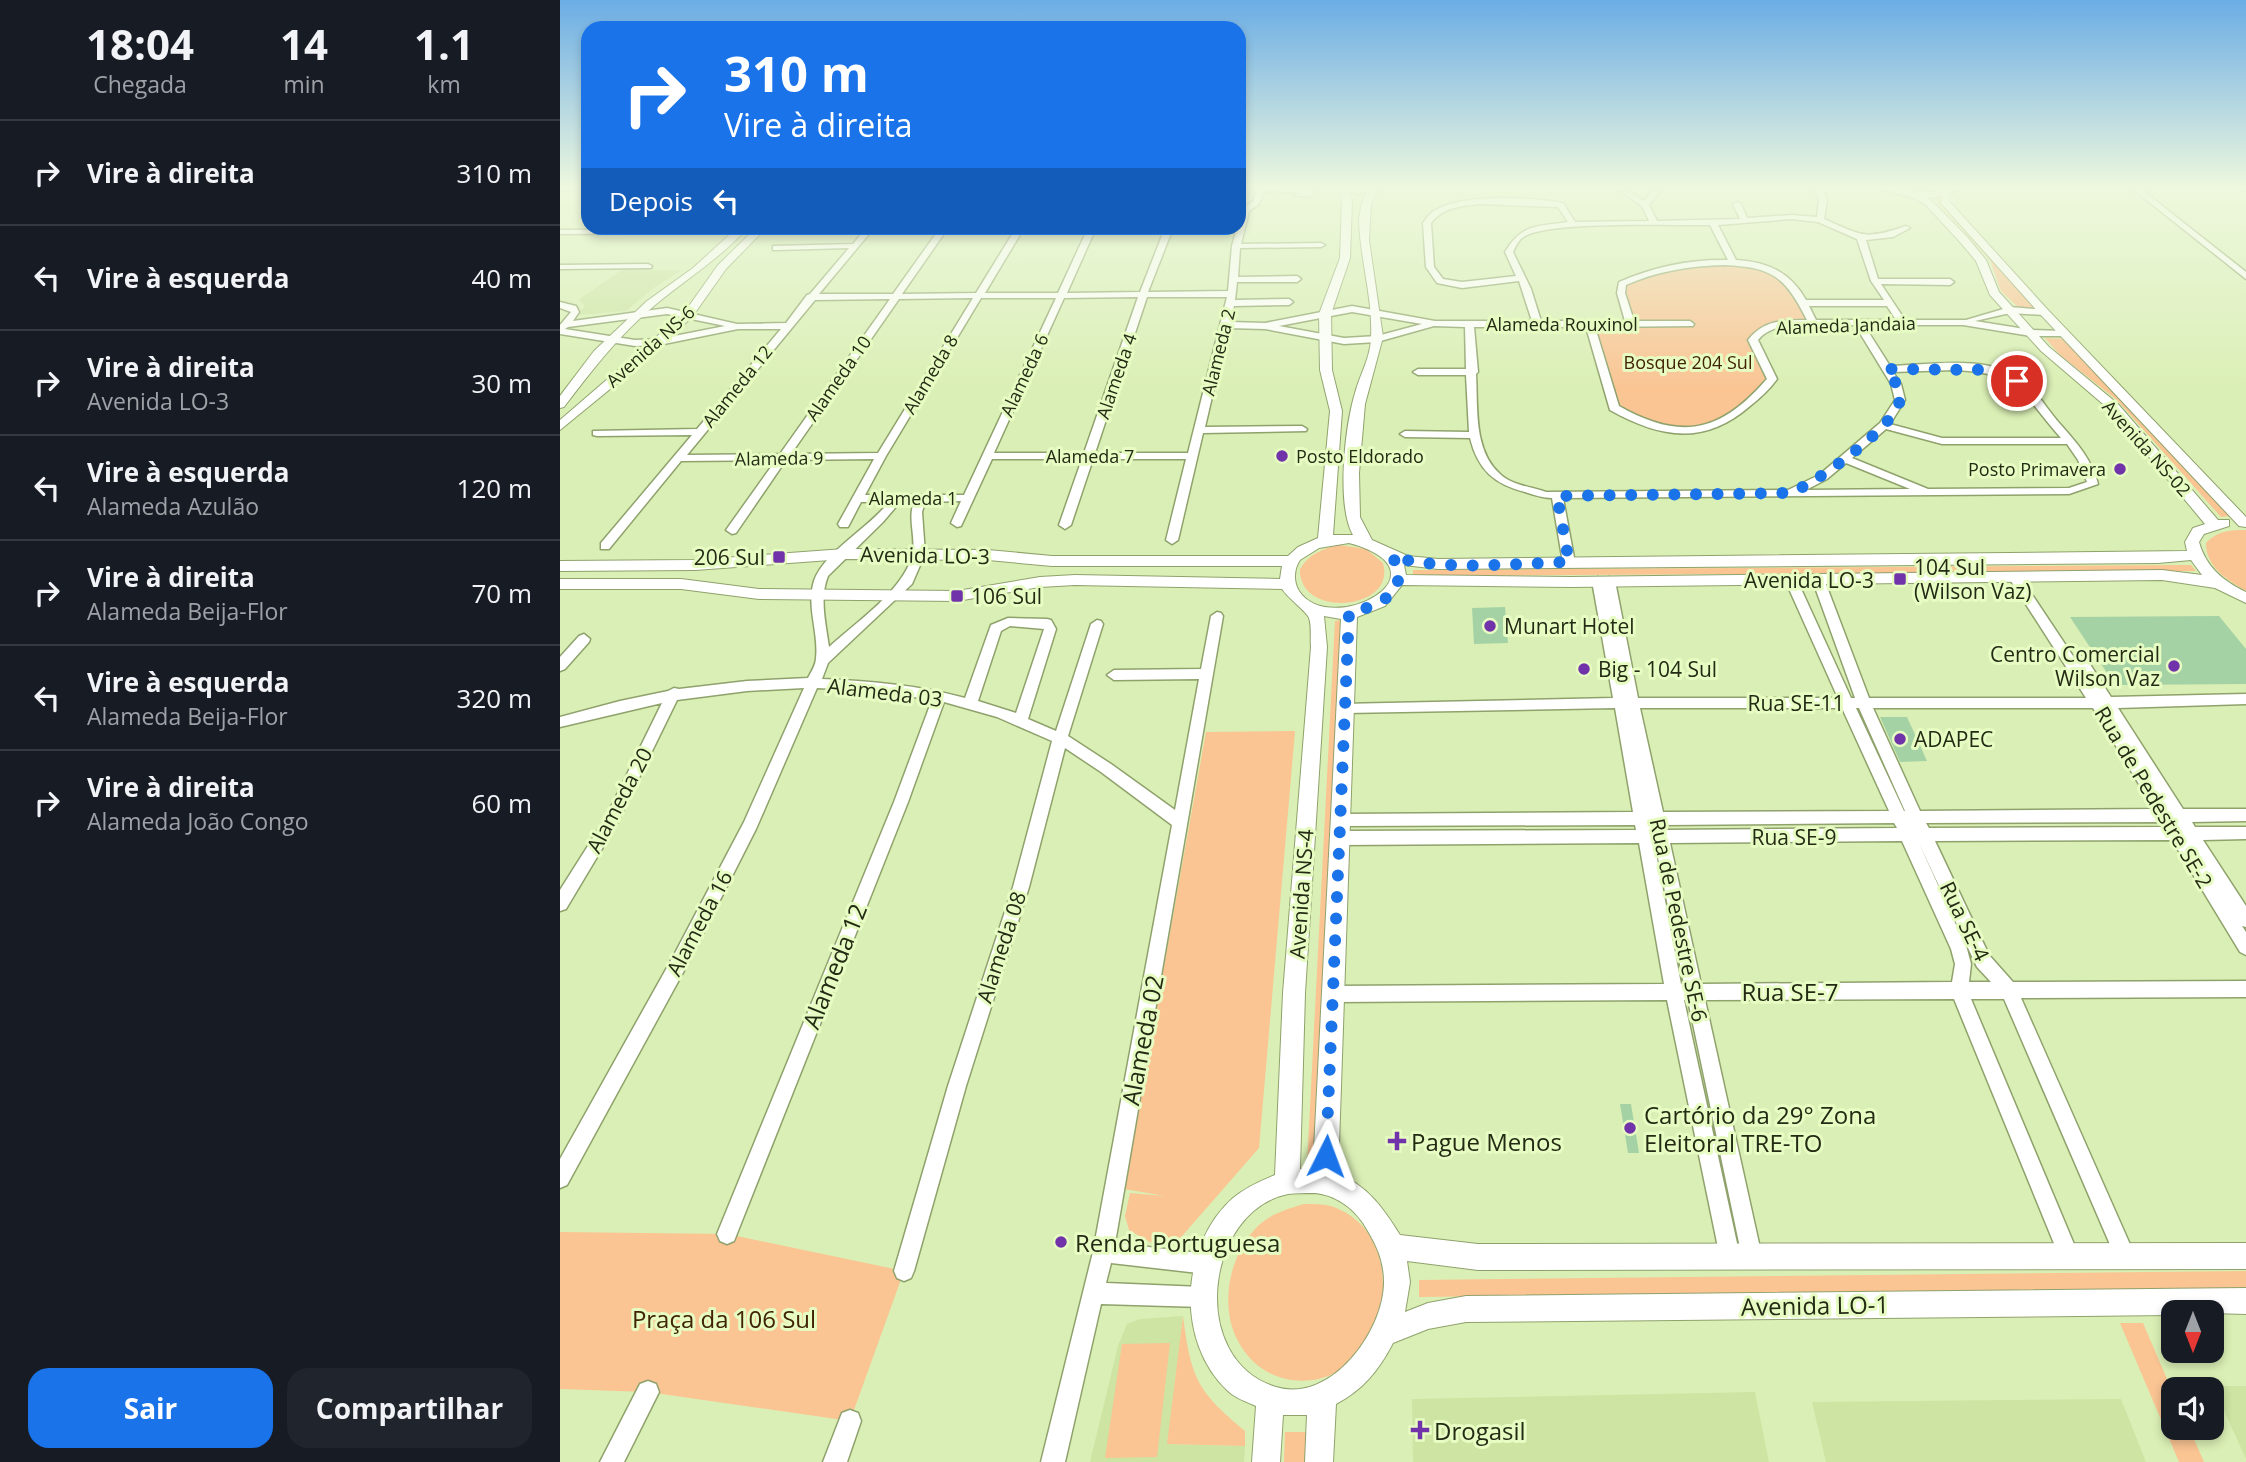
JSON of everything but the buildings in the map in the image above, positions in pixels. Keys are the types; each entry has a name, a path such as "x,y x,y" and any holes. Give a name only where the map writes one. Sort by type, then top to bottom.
{"street":[{"name":"Avenida NS-6","path":"560,404 590,362 612,340 638,315 715,254"},
{"name":"Avenida NS-6","path":"560,426 688,315 722,267 735,254"},
{"name":"Alameda 12","path":"605,546 845,254"},
{"name":"Alameda 10","path":"732,530 925,254"},
{"name":"Alameda 8","path":"844,524 881,456 1003,254"},
{"name":"Alameda 6","path":"957,523 1080,254"},
{"name":"Alameda 4","path":"1065,525 1159,254"},
{"name":"Alameda 2","path":"1172,540 1236,279 1236,254"},
{"path":"1325,540 1336,411 1326,370 1325,314 1345,254"},
{"path":"1365,540 1325,540 1301,551 1291,561 1286,572 1290,591 1311,608 1349,613 1383,601 1399,580 1398,567 1392,556 1365,540 1357,530 1352,509 1357,410 1375,355 1377,339 1377,312 1366,254"},
{"path":"1429,254 1430,267 1440,281 1462,285 1521,278"},
{"path":"1510,254 1537,324"},
{"path":"1729,254 1733,262"},
{"path":"1866,254 1874,281 1903,323"},
{"name":"Avenida NS-02","path":"1977,254 1981,260 1989,287 2045,349 2113,407 2213,524"},
{"name":"Avenida NS-02","path":"1992,254 2245,523"},
{"path":"2219,254 2246,276"},
{"path":"1631,324 1621,293 1622,284 1652,271 1733,262 1777,271 1788,280 1813,323"},
{"path":"560,267 648,266"},
{"path":"1236,279 1297,279"},
{"path":"1874,281 1950,282"},
{"path":"810,297 1143,295 1289,302"},
{"path":"1802,303 1887,303"},
{"path":"560,305 573,308 575,312 562,328"},
{"path":"1224,326 1265,326 1352,309 1435,324"},
{"name":"Alameda Jandaia","path":"1963,323 2010,310 2044,312"},
{"path":"562,328 667,311 738,326"},
{"path":"1790,493 1823,477 1884,425 1900,400 1896,384 1858,323"},
{"name":"Alameda Jandaia","path":"1590,325 1614,408 1637,422 1678,432 1706,430 1765,389 1772,379 1753,340 1761,330 1779,324 1963,323 2031,333 2066,334"},
{"path":"1265,326 1324,338 1377,339 1435,324"},
{"name":"Alameda Rouxinol","path":"1435,324 1690,324"},
{"path":"1469,324 1474,372 1474,435 1479,453 1496,477 1529,492 1557,496 1931,493 2069,491 2093,484 2070,441 2025,388 2006,374 1973,369 1886,369"},
{"path":"562,328 612,340 659,341 738,326 786,326"},
{"path":"1418,372 1474,372"},
{"path":"1884,425 1942,440 2070,441"},
{"path":"1199,430 1302,429"},
{"path":"597,433 699,432"},
{"path":"1405,434 1474,435"},
{"name":"Alameda 9","path":"677,458 881,456"},
{"name":"Alameda 7","path":"986,456 1193,456"},
{"path":"1844,458 1931,493"},
{"path":"1557,496 1569,562"},
{"name":"Alameda 1","path":"858,499 968,498"},
{"name":"Alameda 16","path":"823,660 819,581 826,569 883,519 897,499"},
{"name":"Alameda 16","path":"560,1178 680,961 745,836 823,660 906,584 919,554 916,512 920,499"},
{"path":"2245,523 2213,524 2199,531 2192,541 2194,555 2203,569 2219,583 2246,598"},
{"name":"Avenida LO-3","path":"560,566 695,565 844,554 988,555 1052,561 1291,561"},
{"name":"Avenida LO-3","path":"1392,556 1406,561 1438,564 2158,558 2194,555"},
{"name":"Avenida LO-3","path":"1399,580 1791,580 2162,575 2219,583"},
{"name":"Rua de Pedestre SE-2","path":"2021,578 2174,816 2246,947"},
{"name":"Rua SE-4","path":"1818,579 1959,949 1963,964 1959,991 2069,1256"},
{"name":"Avenida LO-3","path":"560,584 681,584 759,594 957,596 1040,582 1075,580 1287,584"},
{"name":"Rua SE-4","path":"1791,580 1846,702 1907,818"},
{"name":"Rua de Pedestre SE-6","path":"1603,581 1653,838 1674,992 1741,1257"},
{"name":"Avenida NS-4","path":"1287,1182 1294,993 1319,647 1317,617 1311,608"},
{"name":"Avenida NS-4","path":"1325,1182 1342,829 1349,613"},
{"name":"Alameda 02","path":"1053,1462 1103,1252 1217,616"},
{"path":"970,704 996,628 1008,622 1047,623 1050,629 1020,721"},
{"name":"Alameda 08","path":"904,1271 957,1086 1021,887 1060,739 1097,624"},
{"path":"560,666 584,639"},
{"path":"1114,675 1207,674"},
{"name":"Alameda 03","path":"560,722 674,694 718,688 812,684 872,687 970,704 1020,721 1060,739 1181,823"},
{"name":"Alameda 20","path":"560,904 610,823 674,694"},
{"name":"Alameda 12","path":"727,1234 901,802 939,698"},
{"name":"Rua SE-11","path":"1346,708 1846,702 2103,703 2246,699"},
{"name":"Rua SE-9","path":"1342,829 1649,818 2246,815"},
{"name":"Rua SE-9","path":"1342,829 1653,838 2246,833"},
{"name":"Rua de Pedestre SE-2","path":"2184,833 2246,920"},
{"name":"Rua SE-4","path":"1915,836 1983,961 2009,990 2125,1256"},
{"name":"Rua de Pedestre SE-6","path":"1653,838 1694,991 1741,1257"},
{"name":"Rua SE-7","path":"1334,993 2246,989"},
{"path":"1287,1182 1325,1182 1353,1194 1376,1217 1392,1247 1397,1275 1396,1303 1388,1332 1373,1360 1350,1384 1322,1399 1296,1404 1270,1401 1247,1391 1228,1373 1209,1338 1202,1297 1207,1264 1220,1235 1238,1210 1261,1193 1287,1182"},
{"path":"1392,1247 1478,1257 2246,1256"},
{"path":"1103,1252 1207,1264"},
{"path":"1092,1293 1202,1297"},
{"name":"Avenida LO-1","path":"1388,1332 1428,1316 1466,1309 2246,1301"},
{"path":"612,1462 648,1392"},
{"path":"1319,1462 1322,1399"},
{"path":"1266,1462 1270,1401"},
{"path":"835,1462 850,1421"}],"shaded area":[{"path":"622,270 682,270 652,289 626,311 579,315 585,305 578,300"},
{"path":"1183,1316 1168,1444 1245,1446 1244,1462 1090,1462 1118,1346 1127,1324 1140,1319"},
{"path":"2224,1386 2246,1386 2246,1459 2224,1410"},
{"path":"1755,1392 1769,1462 1413,1462 1412,1399"},
{"path":"2121,1399 2146,1462 1826,1462 1812,1402"}],"green space":[{"path":"1985,254 1990,254 2037,308 2019,308 2001,291 1990,260"},
{"name":"Bosque 204 Sul","path":"1719,262 1777,271 1813,323 1779,324 1753,340 1772,379 1725,421 1678,432 1614,408 1590,325 1630,324 1622,284 1634,277"},
{"path":"2045,338 2067,339 2231,516 2221,517 2117,400 2060,355"},
{"path":"2246,530 2246,591 2214,566 2206,543 2224,532"},
{"path":"1339,545 1366,549 1383,563 1383,579 1376,591 1362,599 1346,603 1329,602 1314,596 1304,585 1300,569 1308,559 1327,548"},
{"path":"2191,565 2196,571 1413,576 1413,570"},
{"path":"1343,620 1319,1166 1307,1166 1335,621"},
{"path":"1295,731 1259,1148 1176,1243 1152,1243 1129,1230 1125,1216 1130,1193 1165,1196 1124,1189 1206,732"},
{"path":"1304,1204 1331,1206 1359,1223 1376,1248 1383,1278 1380,1309 1369,1339 1350,1363 1324,1377 1292,1380 1267,1372 1248,1356 1232,1327 1228,1297 1234,1266 1247,1239 1267,1219"},
{"name":"Praça da 106 Sul","path":"560,1232 727,1234 904,1271 850,1421 648,1392 560,1389"},
{"path":"2246,1271 2246,1288 1419,1297 1419,1280"},
{"path":"1183,1316 1189,1354 1199,1382 1216,1405 1245,1431 1245,1446 1167,1444"},
{"path":"2120,1323 2143,1323 2166,1377 2161,1377 2161,1420"},
{"path":"1170,1343 1157,1457 1105,1458 1122,1344"},
{"path":"1285,1432 1311,1432 1310,1462 1284,1462"},
{"path":"2170,1440 2194,1440 2204,1462 2179,1462"}],"place":[{"name":"Posto Eldorado","path":"1282,456"},
{"name":"Posto Primavera","path":"2120,469"},
{"name":"206 Sul","path":"779,557"},
{"name":"104 Sul (Wilson Vaz)","path":"1900,579"},
{"name":"106 Sul","path":"957,596"},
{"name":"Munart Hotel","path":"1490,626"},
{"name":"Centro Comercial Wilson Vaz","path":"2174,666"},
{"name":"Big - 104 Sul","path":"1584,669"},
{"name":"ADAPEC","path":"1900,739"},
{"name":"Cartório da 29° Zona Eleitoral TRE-TO","path":"1630,1128"},
{"name":"Pague Menos","path":"1397,1141"},
{"name":"Renda Portuguesa","path":"1061,1242"},
{"name":"Drogasil","path":"1420,1430"}],"route":[{"path":"1326,1156 1343,820 1349,613 1383,601 1394,591 1399,579 1398,567 1392,556 1406,561 1438,564 1569,562 1557,496 1790,493 1823,477 1884,425 1900,400 1896,384 1886,369 1994,370 2017,381"}]}
